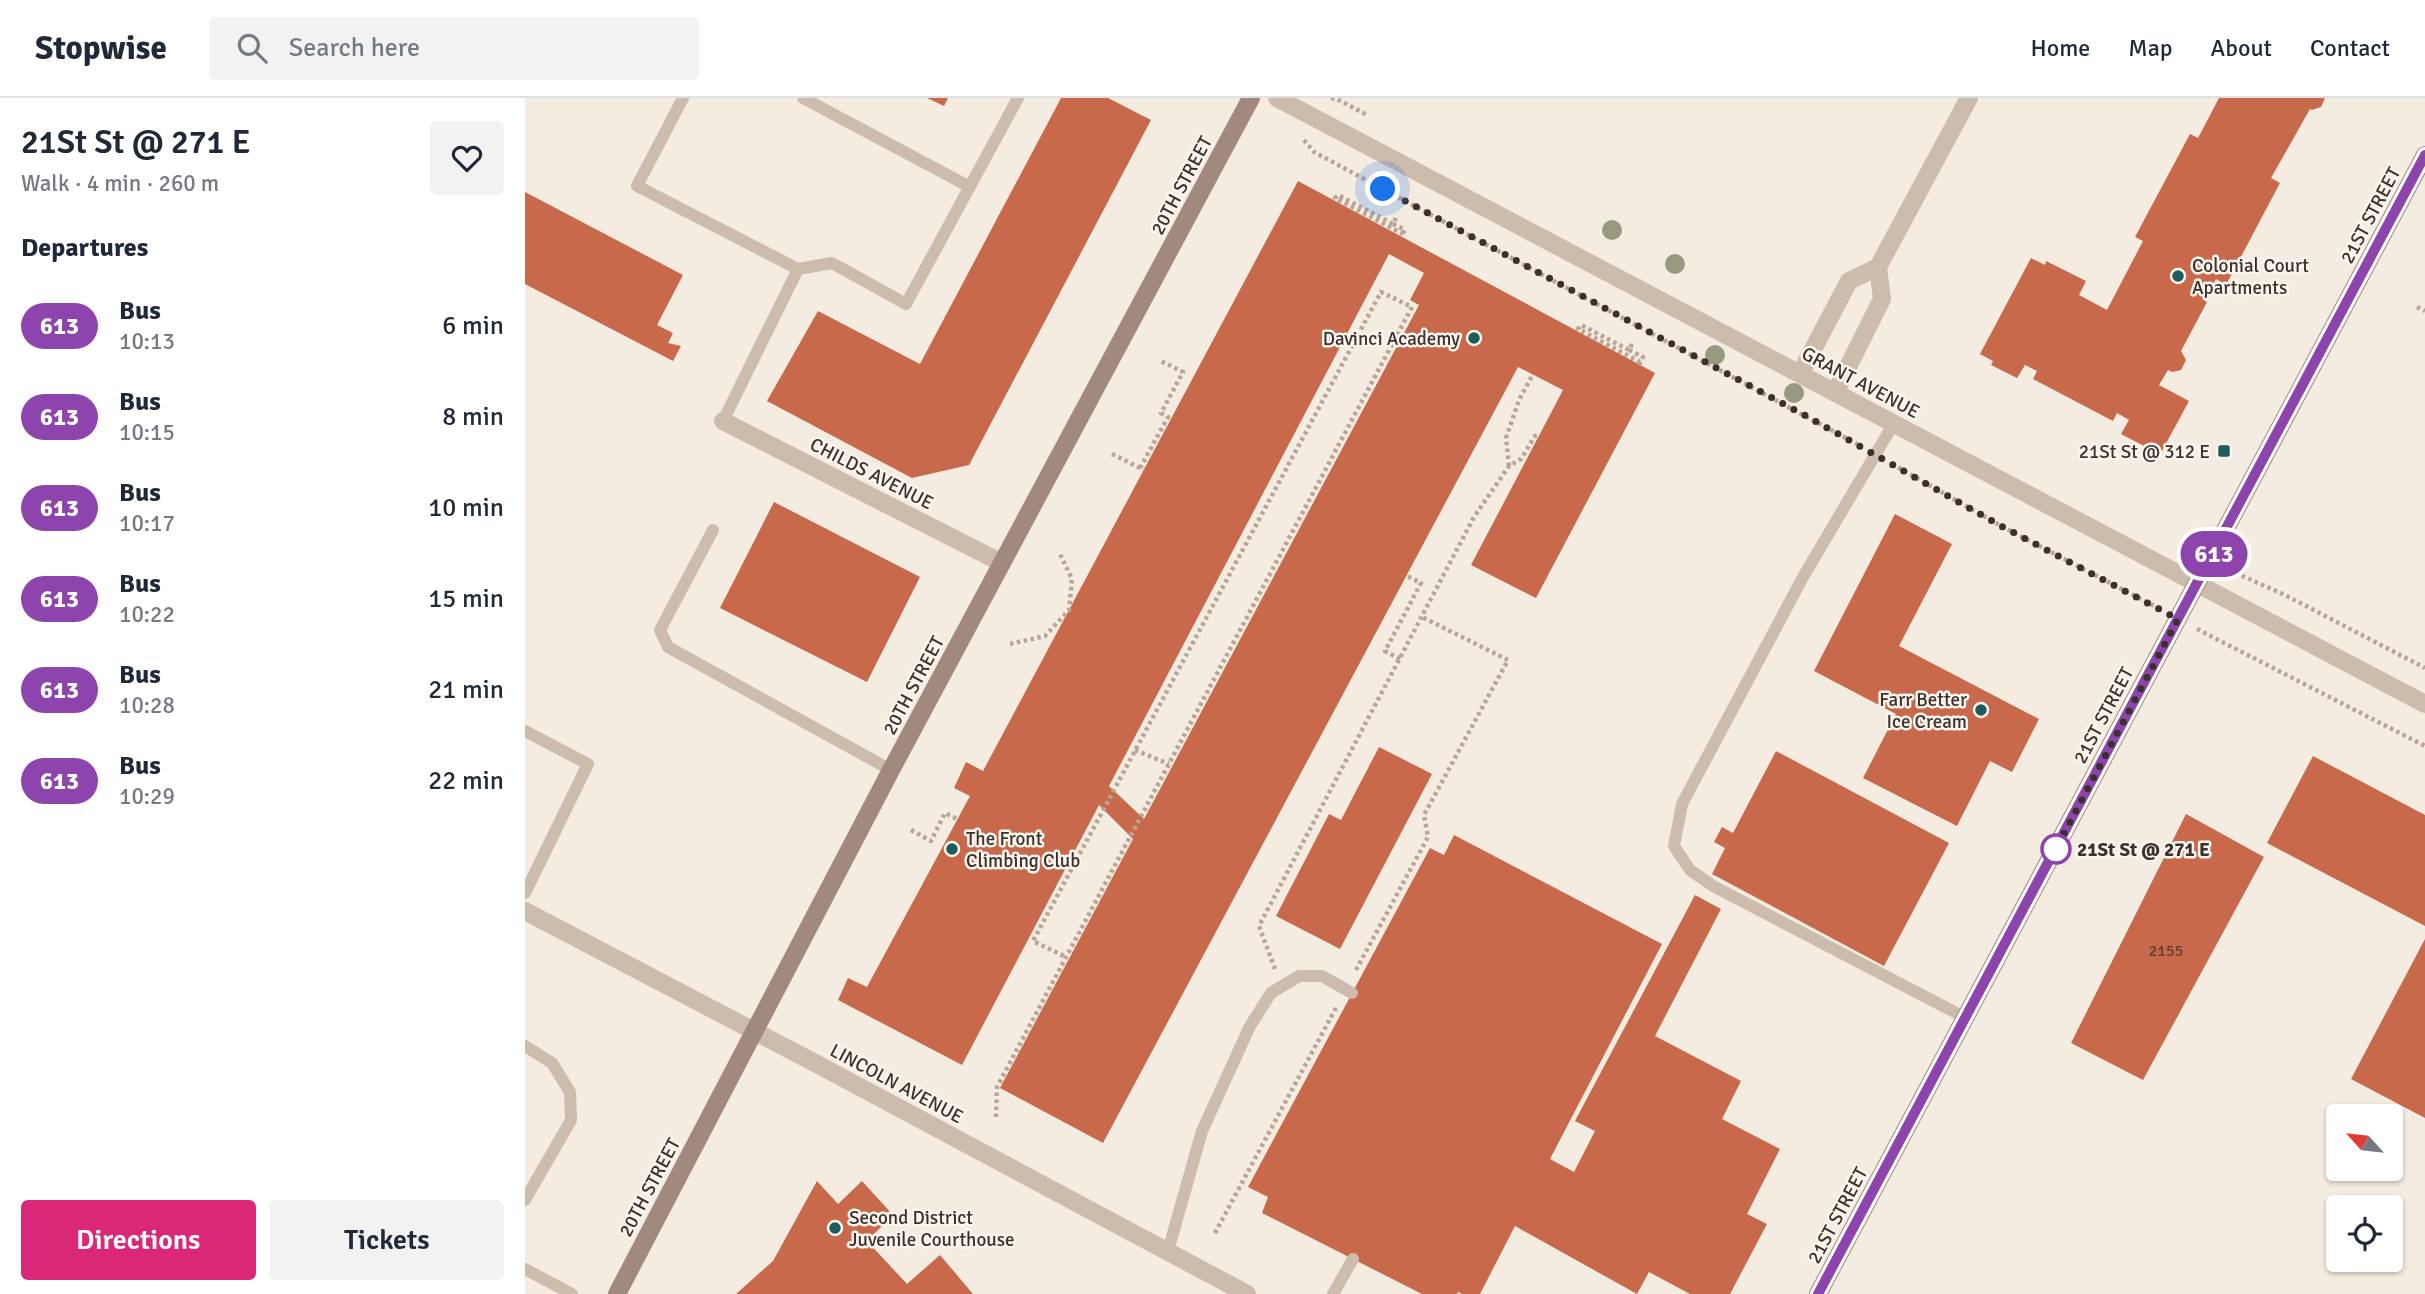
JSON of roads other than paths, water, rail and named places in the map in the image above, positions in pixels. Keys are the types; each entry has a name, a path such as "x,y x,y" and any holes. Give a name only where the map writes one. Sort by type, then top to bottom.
{"main road":[{"name":"20TH STREET","path":"617,1294 891,770 1251,98"},
{"name":"21ST STREET","path":"1818,1294 2425,155"}],"street":[{"name":"GRANT AVENUE","path":"1276,98 2425,704"},
{"path":"1835,393 1882,299 1878,267 1969,98"},
{"path":"1800,374 1849,281 1878,267"},
{"name":"CHILDS AVENUE","path":"723,421 1002,563"},
{"name":"LINCOLN AVENUE","path":"525,911 1247,1294"}],"lane":[{"path":"683,98 637,186 798,269 832,263 906,304 1018,98"},
{"path":"803,98 970,187"},
{"path":"723,421 798,269"},
{"path":"1894,423 1804,577 1682,804 1674,846 1690,870 1713,886 1966,1018"},
{"path":"713,530 660,630 669,648 891,770"},
{"path":"525,731 587,764 525,893"},
{"path":"1168,1251 1202,1131 1250,1026 1271,993 1299,976 1322,976 1349,991"},
{"path":"525,1046 552,1063 570,1092 571,1120 525,1200"},
{"path":"1333,1294 1353,1259"},
{"path":"525,1269 572,1294"}],"place":[{"name":"Colonial Court Apartments","path":"2178,276"},
{"name":"Davinci Academy","path":"1474,338"},
{"name":"21St St @ 312 E","path":"2224,451"},
{"name":"Farr Better Ice Cream","path":"1981,710"},
{"name":"The Front Climbing Club","path":"952,849"},
{"name":"21St St @ 271 E","path":"2056,849"},
{"name":"Second District Juvenile Courthouse","path":"835,1228"}]}
